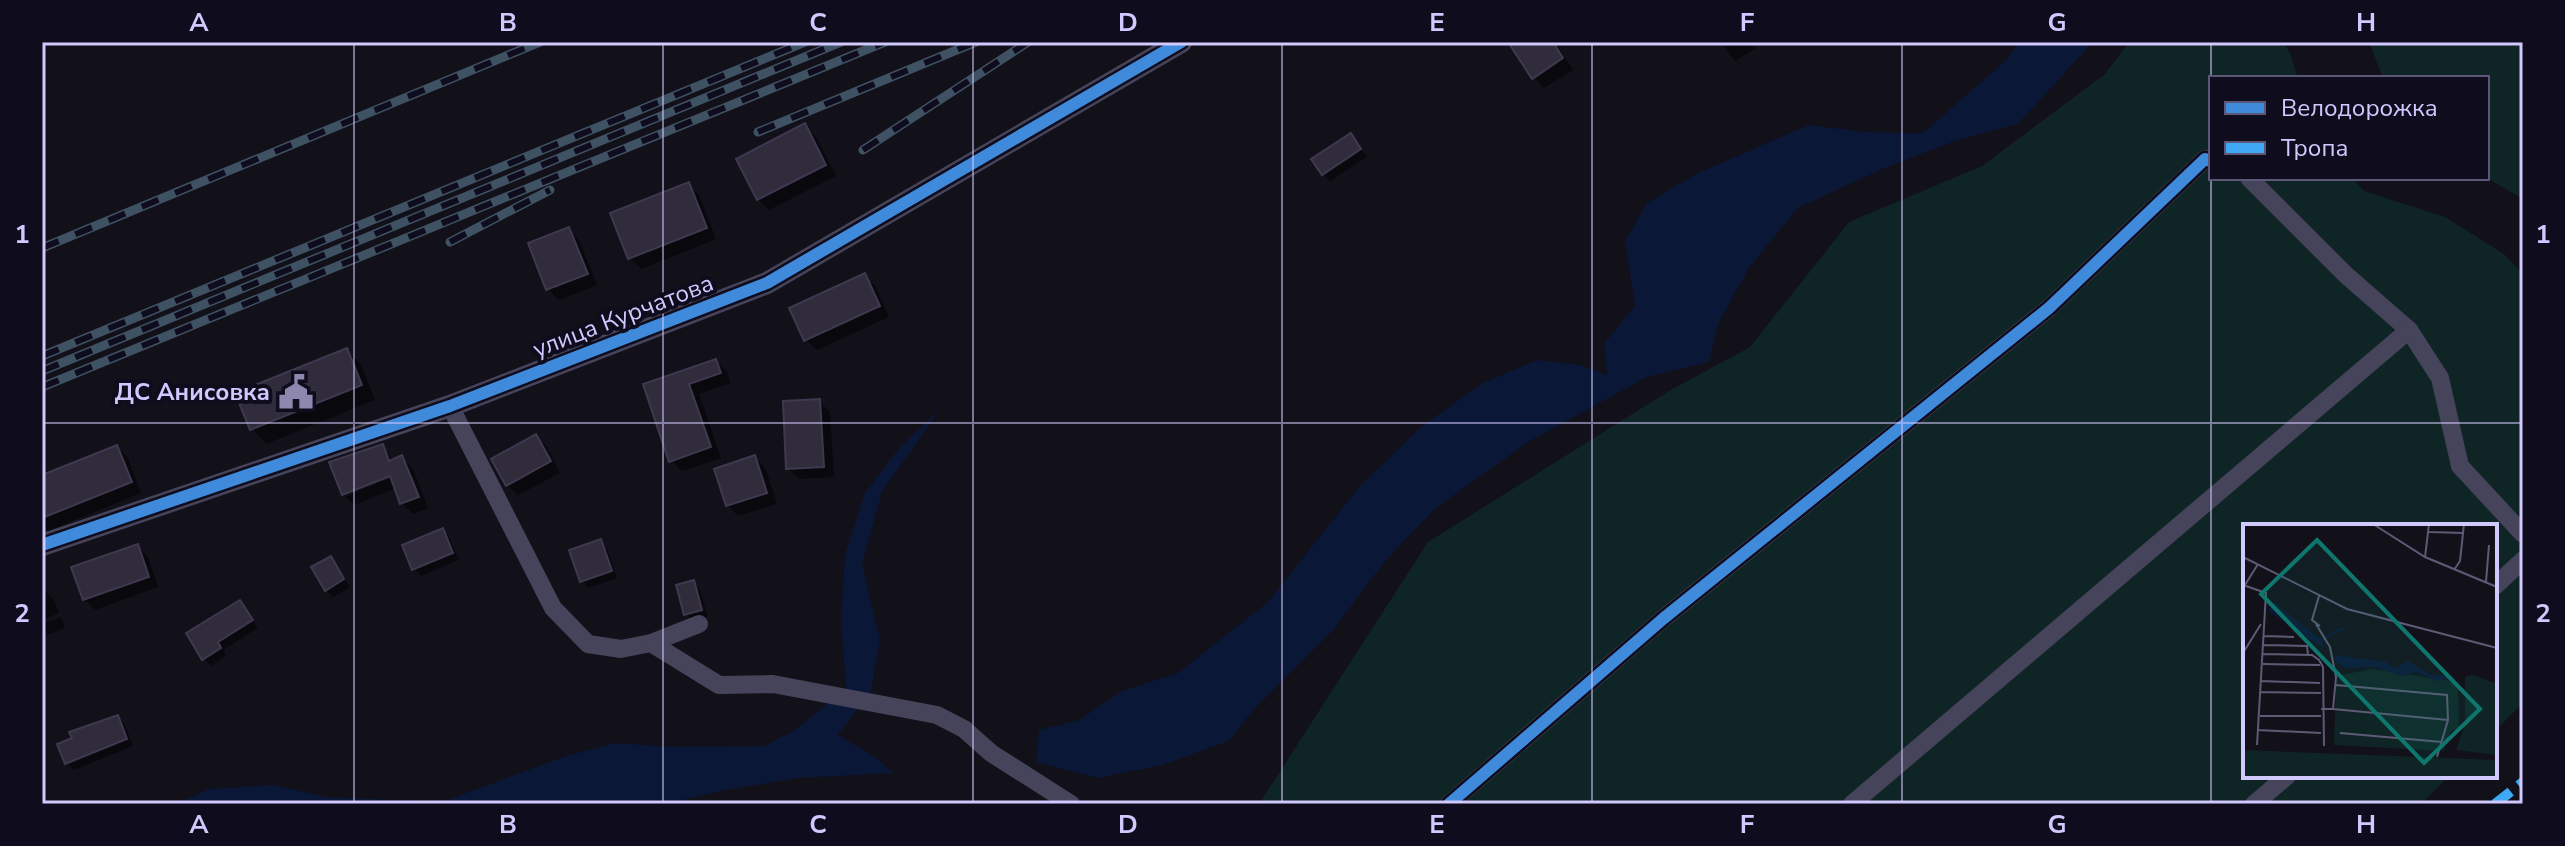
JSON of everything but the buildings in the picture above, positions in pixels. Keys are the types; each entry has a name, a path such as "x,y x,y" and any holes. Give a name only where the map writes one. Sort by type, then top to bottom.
{"street":[{"name":"улица Курчатова","path":"42,545 450,406 767,283 1181,42"},
{"path":"1449,804 1664,618 2049,308 2205,159 2209,160"},
{"path":"2251,180 2346,275 2409,330 2440,378 2460,466 2523,534"},
{"path":"1852,804 2409,330"},
{"path":"450,406 553,608 588,644 621,649 651,643 699,624"},
{"path":"2497,584 2523,560"},
{"path":"651,643 719,685 773,684 937,715 964,729 991,753 1071,804"},
{"path":"2254,804 2285,778"}],"green space":[{"path":"2129,42 2283,42 2297,76 2209,76 2209,180 2355,180 2364,191 2445,217 2504,254 2523,274 2523,402 2520,407 2523,411 2523,703 2497,729 2497,524 2243,524 2243,778 2447,778 2421,804 1259,804 1428,542 1669,391 1750,347 1849,222 1982,166 2105,74"},
{"path":"2369,42 2523,42 2523,199 2489,179 2489,76 2382,76"}],"water":[{"path":"2019,42 2093,42 2018,124 1955,141 1880,170 1798,208 1749,268 1718,324 1709,362 1647,377 1530,441 1436,508 1386,560 1333,630 1255,708 1229,741 1162,765 1098,778 1036,762 1039,730 1079,720 1122,691 1178,673 1268,602 1360,486 1422,426 1483,383 1537,360 1580,365 1607,375 1604,344 1635,305 1625,241 1647,203 1696,174 1808,125 1865,132 1923,133 2006,60"},
{"path":"940,409 882,492 862,564 880,640 871,691 838,735 878,759 893,773 799,778 666,804 177,804 208,789 275,785 326,797 442,802 566,756 616,743 671,747 764,746 795,730 846,688 841,622 845,554 865,493 899,448"}],"railway":[{"path":"42,248 540,42"},
{"path":"42,356 805,42"},
{"path":"42,371 841,42"},
{"path":"42,387 885,42"},
{"path":"758,132 976,42"},
{"path":"863,150 1028,42"},
{"path":"450,242 550,190"}],"marked path":[{"path":"2495,804 2523,782"}],"cycle path":[{"path":"42,545 450,406 767,283 1181,42"},
{"path":"1449,804 1664,618 2049,308 2205,159 2209,160"}],"place":[{"name":"ДС Анисовка","path":"296,392"}]}
